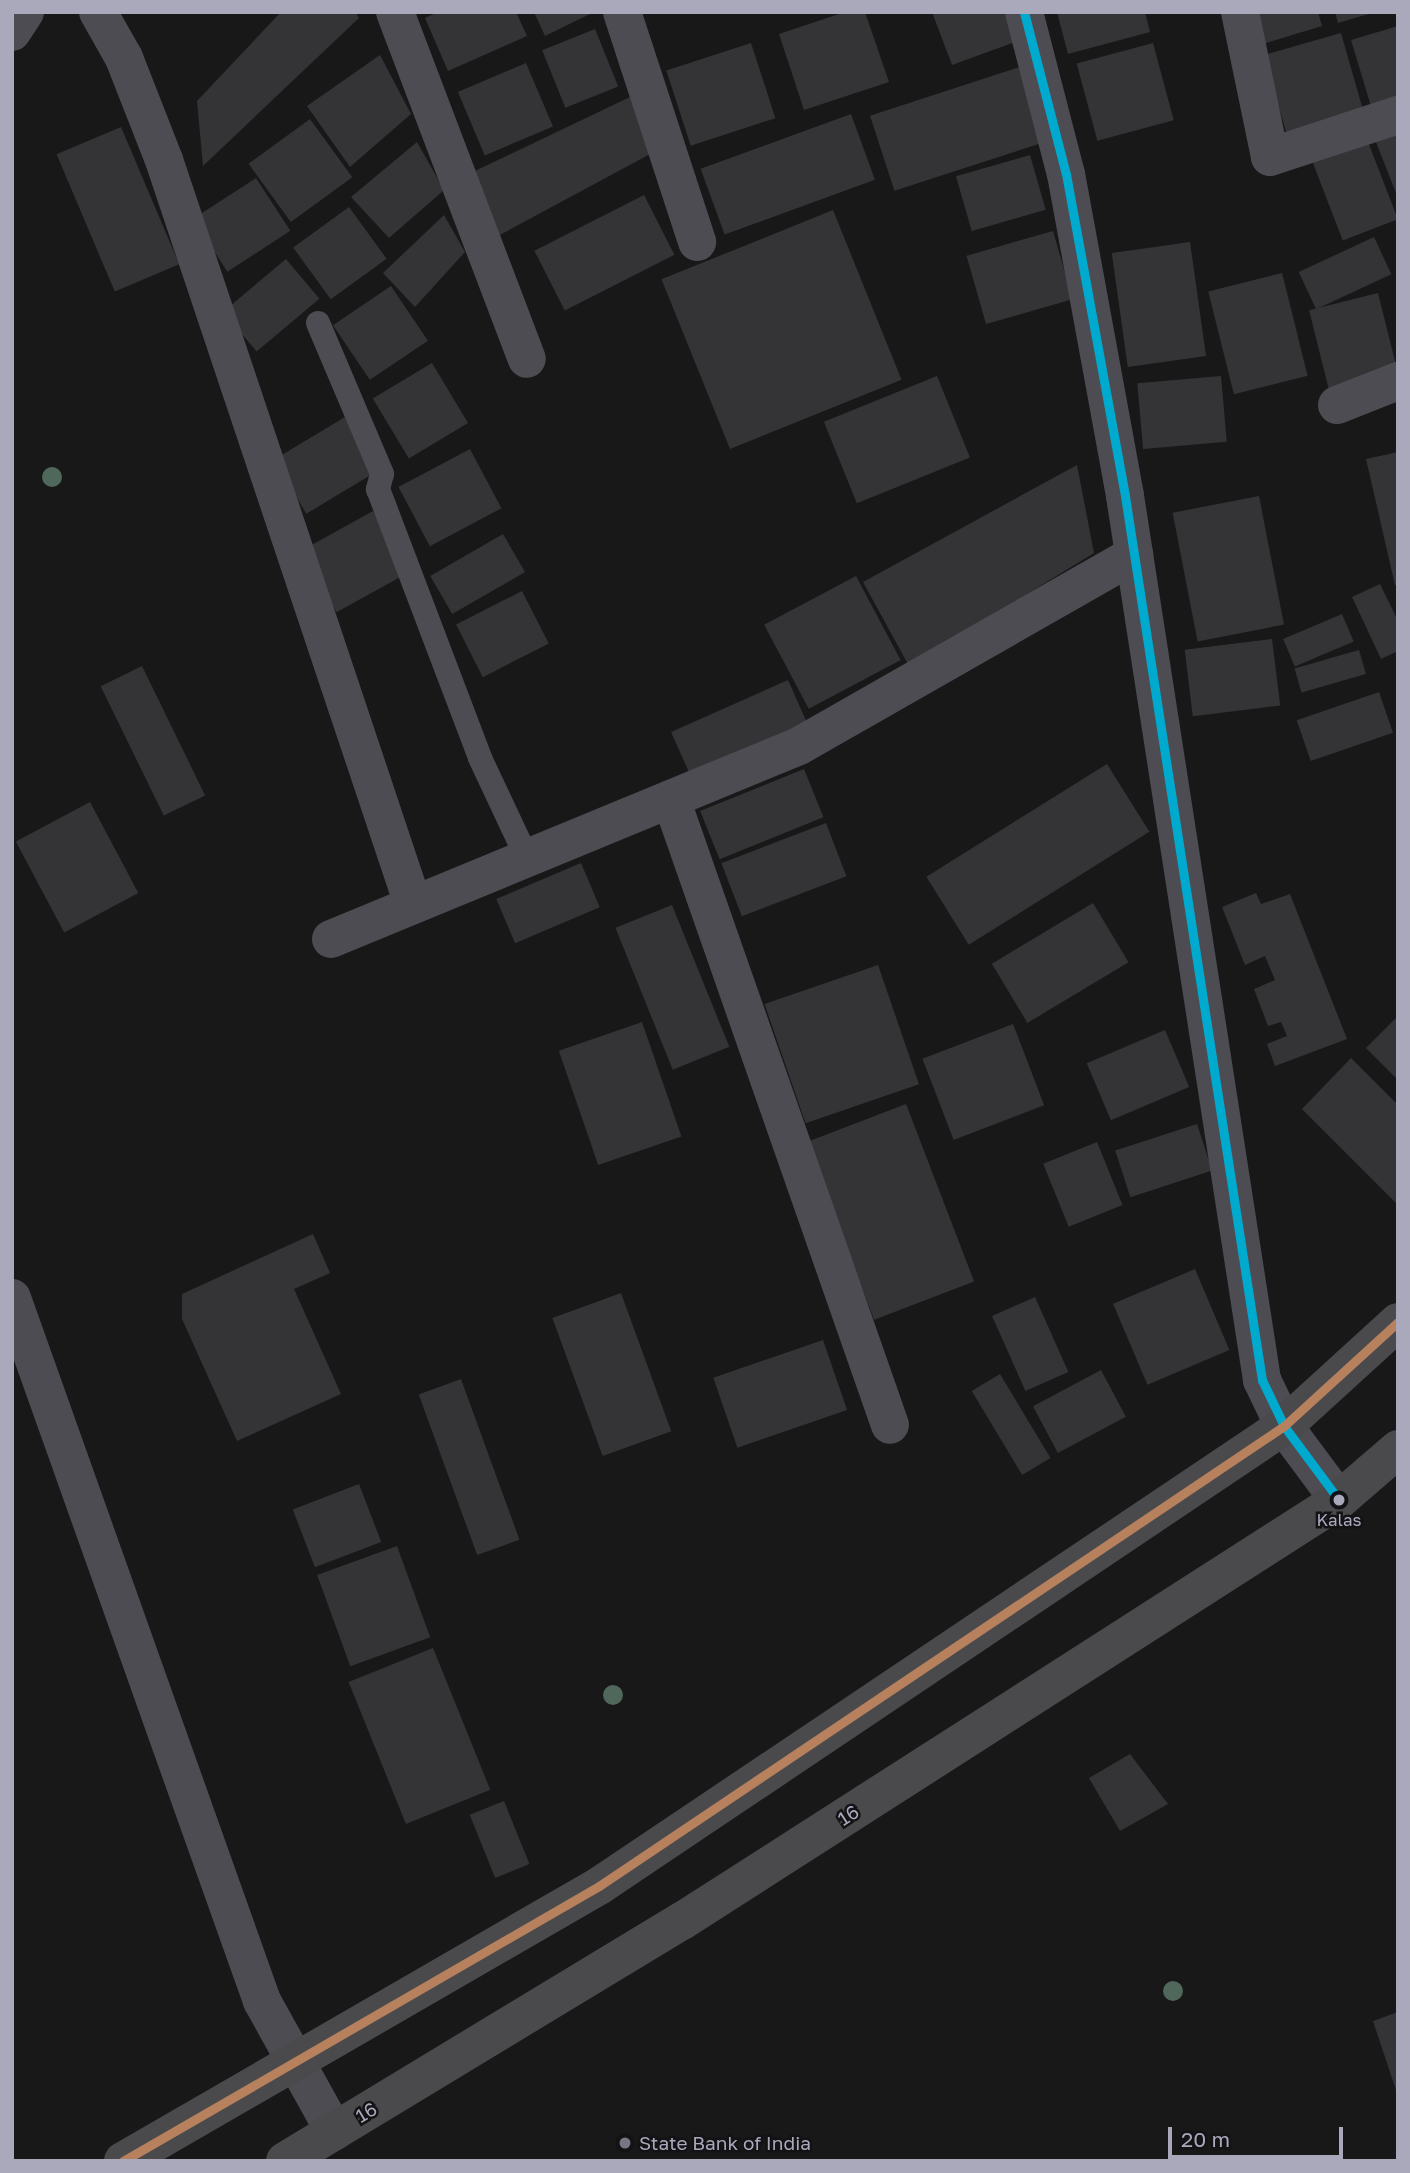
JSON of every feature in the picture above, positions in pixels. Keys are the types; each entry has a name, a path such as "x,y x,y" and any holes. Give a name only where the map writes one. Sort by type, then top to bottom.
{"main road":[{"path":"147,2155 295,2062 599,1886 1284,1426 1398,1322"},
{"name":"16","path":"285,2161 682,1921 1339,1500 1398,1449"}],"street":[{"path":"12,32 25,12"},
{"path":"98,12 164,160 413,904"},
{"path":"395,12 527,359"},
{"path":"622,12 697,242"},
{"path":"1024,12 1066,174 1134,555 1262,1380 1284,1426 1339,1500"},
{"path":"1240,12 1270,158 1398,115"},
{"path":"1337,405 1398,381"},
{"path":"331,939 799,746 1134,555"},
{"path":"671,799 890,1425"},
{"path":"12,1298 262,2001 334,2132"}],"lane":[{"path":"318,323 382,474 378,489 480,758 527,858"}],"building":[{"path":"281,12 355,12 359,18 203,166 197,101"},
{"path":"438,12 516,12 527,36 448,71 425,18"},
{"path":"534,12 594,12 545,36"},
{"path":"845,12 865,12 889,82 804,110 779,34"},
{"path":"932,12 1004,12 1015,42 952,65"},
{"path":"1057,12 1145,12 1150,32 1068,54"},
{"path":"1246,12 1318,12 1322,26 1256,46"},
{"path":"1335,12 1372,12 1372,13 1338,23"},
{"path":"1398,26 1398,106 1373,113 1351,40"},
{"path":"595,29 618,86 565,108 542,50"},
{"path":"1341,33 1365,117 1288,139 1264,55"},
{"path":"751,43 775,118 691,146 666,71"},
{"path":"1153,43 1174,120 1097,141 1077,63"},
{"path":"380,55 411,114 350,167 307,106"},
{"path":"526,63 553,127 485,155 458,92"},
{"path":"1026,65 1050,140 894,191 870,116"},
{"path":"630,97 652,153 498,236 475,171"},
{"path":"851,114 875,180 725,235 701,169"},
{"path":"310,119 352,177 291,222 249,164"},
{"path":"121,127 179,264 115,292 57,154"},
{"path":"1398,133 1398,198 1376,142"},
{"path":"1367,139 1398,219 1343,240 1312,160"},
{"path":"417,142 444,190 389,238 351,197"},
{"path":"1030,155 1046,210 972,231 956,176"},
{"path":"256,178 290,231 227,272 193,219"},
{"path":"644,195 674,255 565,311 534,251"},
{"path":"349,207 387,259 331,299 293,248"},
{"path":"833,210 902,380 730,449 661,279"},
{"path":"444,215 465,252 415,307 383,273"},
{"path":"1053,231 1073,299 986,324 966,256"},
{"path":"1374,237 1391,274 1316,309 1299,272"},
{"path":"1190,242 1206,356 1128,367 1112,253"},
{"path":"286,259 319,299 257,352 223,312"},
{"path":"1282,273 1308,376 1234,394 1208,291"},
{"path":"391,286 428,341 370,380 333,325"},
{"path":"1378,293 1398,374 1329,391 1309,310"},
{"path":"432,363 468,423 409,459 373,399"},
{"path":"937,376 970,458 857,503 824,422"},
{"path":"1221,376 1227,442 1143,449 1137,383"},
{"path":"345,417 377,471 306,514 274,460"},
{"path":"470,449 501,508 430,546 398,487"},
{"path":"1398,452 1398,585 1395,585 1366,459"},
{"path":"1077,465 1094,553 909,666 863,582"},
{"path":"1259,496 1284,625 1198,641 1173,513"},
{"path":"373,511 407,573 337,612 302,550"},
{"path":"503,534 525,572 452,614 430,576"},
{"path":"856,576 901,660 809,709 764,625"},
{"path":"1380,584 1398,621 1398,651 1381,659 1352,597"},
{"path":"522,591 549,644 483,677 456,625"},
{"path":"1342,614 1354,642 1295,667 1283,639"},
{"path":"1272,639 1280,706 1193,716 1185,650"},
{"path":"1359,650 1366,674 1301,692 1295,668"},
{"path":"142,666 205,795 164,816 101,686"},
{"path":"788,680 807,723 690,775 671,732"},
{"path":"1379,692 1393,733 1311,761 1297,720"},
{"path":"1107,764 1149,832 969,945 926,877"},
{"path":"804,769 823,817 720,859 700,811"},
{"path":"90,802 138,893 64,932 16,841"},
{"path":"826,823 846,876 742,916 721,863"},
{"path":"581,863 600,907 515,943 496,899"},
{"path":"1256,893 1261,904 1290,894 1347,1039 1275,1066 1267,1044 1287,1036 1281,1022 1268,1026 1254,989 1275,980 1265,956 1245,965 1222,907"},
{"path":"1093,903 1129,962 1027,1023 992,964"},
{"path":"672,905 729,1047 673,1070 615,928"},
{"path":"878,965 919,1084 806,1123 765,1004"},
{"path":"1398,1016 1398,1080 1366,1048"},
{"path":"642,1022 681,1136 598,1165 559,1051"},
{"path":"1013,1024 1044,1105 954,1140 922,1059"},
{"path":"1165,1030 1189,1087 1111,1120 1087,1063"},
{"path":"1351,1058 1398,1105 1398,1205 1302,1109"},
{"path":"906,1104 974,1281 874,1320 806,1142"},
{"path":"1197,1124 1212,1171 1130,1197 1115,1151"},
{"path":"1097,1142 1122,1205 1069,1227 1043,1164"},
{"path":"313,1234 330,1273 294,1289 341,1394 237,1441 182,1319 182,1294"},
{"path":"1195,1269 1229,1350 1147,1385 1113,1304"},
{"path":"621,1293 671,1431 603,1456 552,1318"},
{"path":"1035,1297 1068,1372 1025,1391 992,1316"},
{"path":"823,1340 847,1410 737,1448 713,1378"},
{"path":"1101,1370 1126,1417 1058,1453 1033,1406"},
{"path":"1000,1374 1050,1458 1022,1475 972,1391"},
{"path":"461,1379 519,1540 477,1555 419,1394"},
{"path":"359,1484 381,1542 315,1567 293,1509"},
{"path":"397,1546 430,1637 350,1666 317,1575"},
{"path":"433,1648 490,1790 406,1824 349,1682"},
{"path":"1130,1754 1168,1804 1120,1831 1089,1778"},
{"path":"504,1801 529,1864 495,1878 470,1815"},
{"path":"1398,2012 1398,2093 1397,2093 1373,2021"}],"transit line":[{"path":"1024,12 1066,174 1125,496 1262,1380 1284,1426 1339,1500"},
{"path":"123,2161 599,1886 1284,1426 1398,1322"}],"place":[{"name":"Kalas","path":"1339,1500"},
{"name":"State Bank of India","path":"625,2143"}]}
